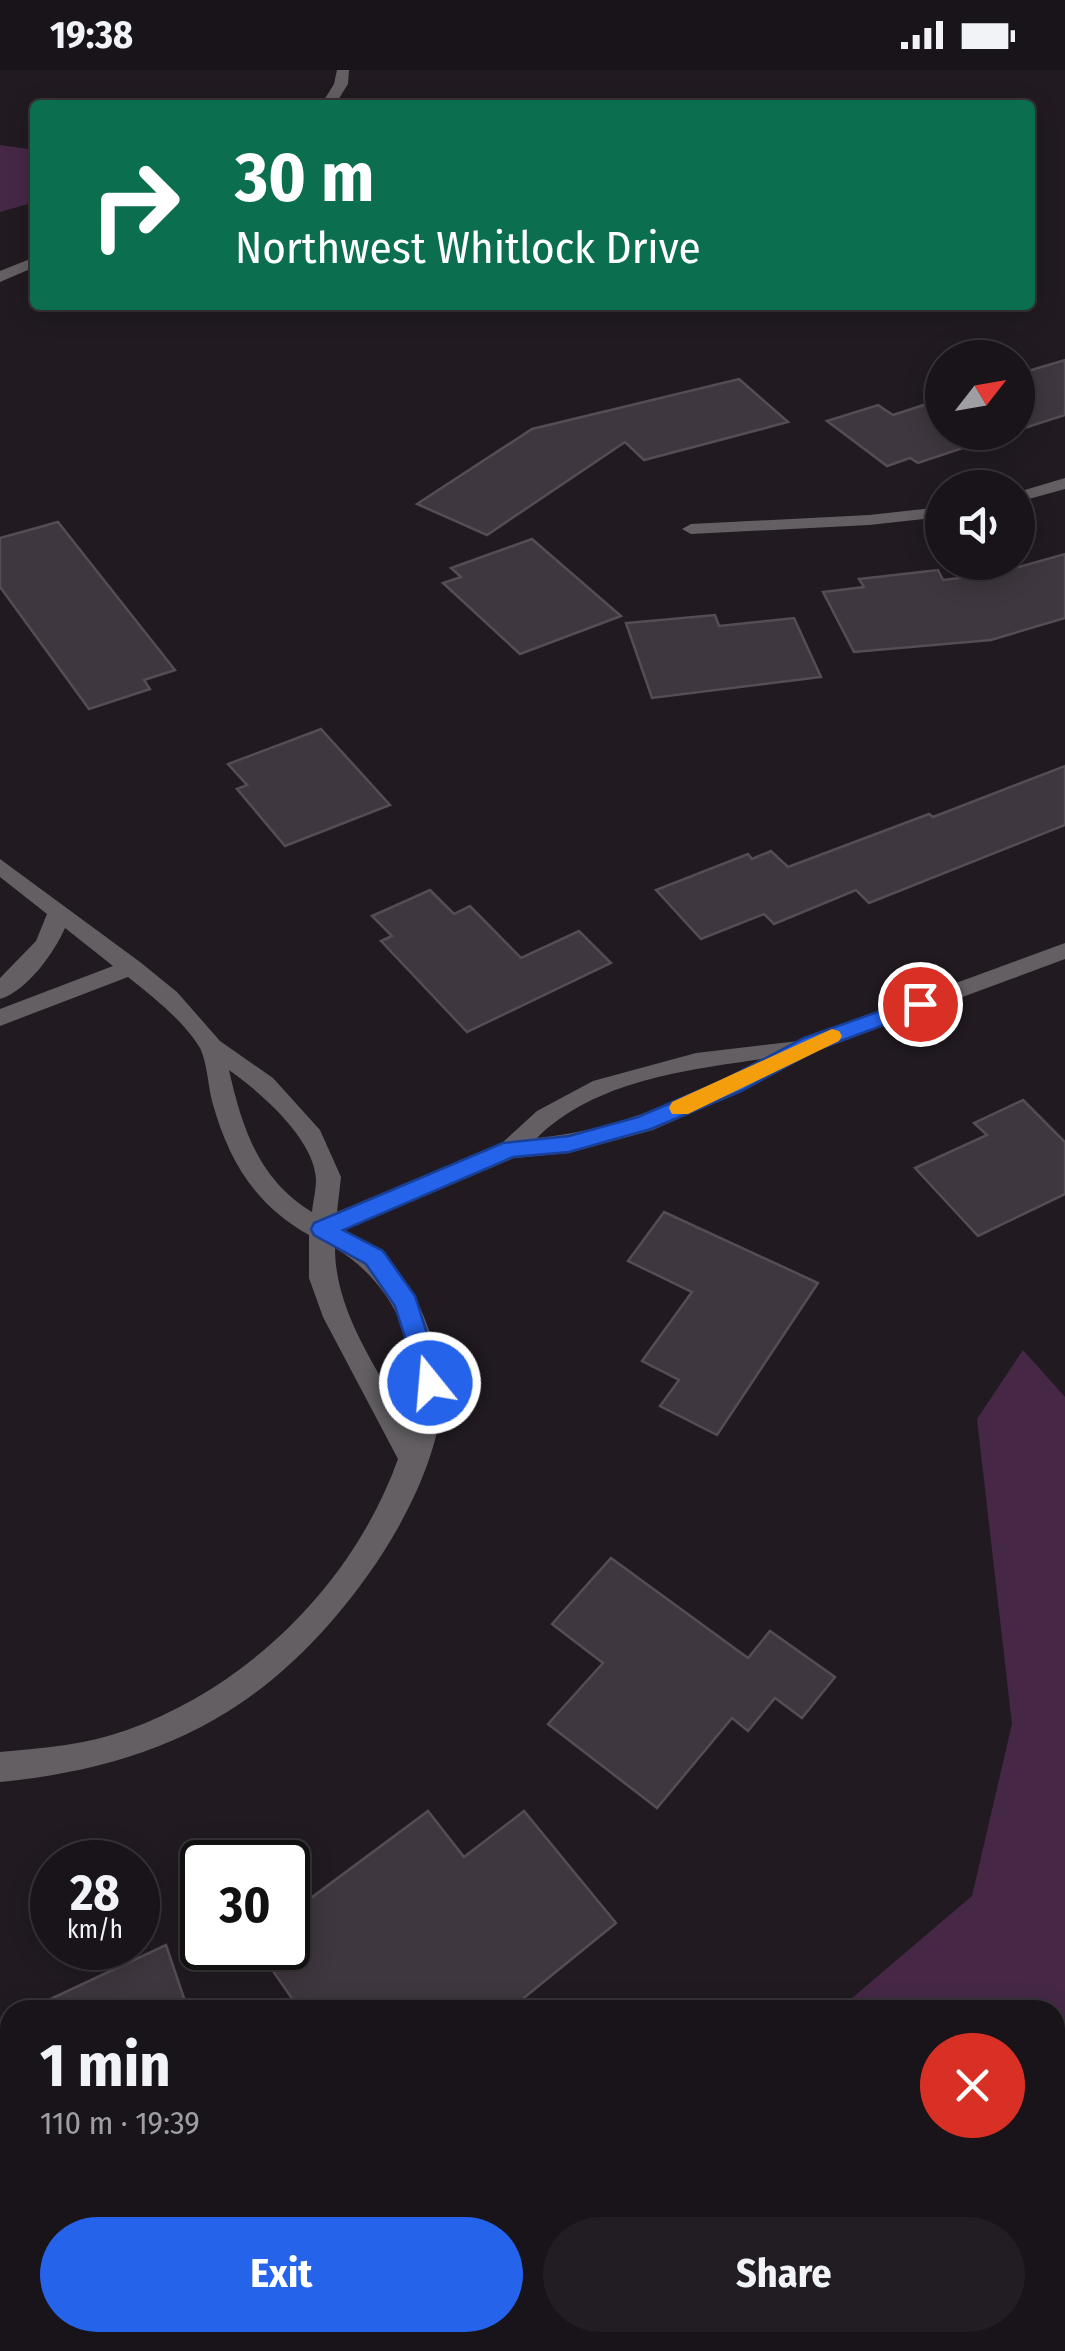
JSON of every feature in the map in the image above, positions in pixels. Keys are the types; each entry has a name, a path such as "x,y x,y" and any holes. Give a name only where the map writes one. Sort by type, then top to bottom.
{"street":[{"path":"331,100 341,84 342,70"},
{"path":"0,277 30,263"},
{"path":"1035,492 1065,484"},
{"path":"692,529 925,514"},
{"path":"0,866 170,998 212,1047 266,1084 308,1130 329,1177 322,1229 322,1278 336,1317 413,1460"},
{"path":"0,991 55,934 60,912"},
{"path":"322,1229 511,1149 569,1144 644,1124 734,1085 811,1044 1065,951"},
{"path":"0,1018 132,967"},
{"path":"511,1149 544,1117 616,1084 671,1065 811,1044"},
{"path":"0,1767 29,1767 105,1753 184,1723 246,1683 339,1596 385,1529 413,1460 430,1383 406,1303 374,1258 273,1198 244,1154 226,1114 212,1047"}],"shaded area":[{"path":"0,145 30,149 30,203 0,212"},
{"path":"1023,1350 1065,1397 1065,2000 850,2000 972,1896 1012,1724 977,1419"}],"building":[{"path":"1065,360 1065,415 1035,425 1035,369"},
{"path":"739,379 788,422 644,460 625,442 487,535 417,504 532,429"},
{"path":"878,405 893,415 925,405 925,450 957,450 918,463 910,458 887,466 827,421"},
{"path":"58,522 175,670 144,680 150,689 89,709 0,587 0,538"},
{"path":"532,539 621,616 520,654 443,583 461,577 451,568"},
{"path":"1065,554 1065,618 991,640 854,652 823,592 864,587 859,579 925,571 925,580 1035,580 1035,562"},
{"path":"715,615 719,626 794,618 821,677 652,698 626,623"},
{"path":"321,729 390,805 285,846 237,789 247,785 228,764"},
{"path":"1065,766 1065,825 869,903 856,890 774,924 764,914 701,939 656,890 748,854 752,859 771,851 788,867"},
{"path":"430,890 454,914 470,906 521,958 579,931 611,963 467,1032 381,941 392,936 372,916"},
{"path":"1023,1100 1065,1142 1065,1194 978,1236 915,1168 987,1135 974,1123"},
{"path":"664,1212 818,1283 717,1435 660,1406 679,1380 642,1361 692,1292 628,1261"},
{"path":"611,1558 748,1658 770,1631 835,1677 802,1718 775,1698 748,1731 732,1718 657,1808 548,1724 603,1663 552,1624"},
{"path":"428,1811 464,1857 524,1811 616,1923 521,2000 293,2000 272,1970 310,1970 310,1899"},
{"path":"166,1945 185,2000 48,2000 113,1970 160,1970 160,1948"}],"slow traffic":[{"path":"680,1108 832,1036"}],"route":[{"path":"430,1383 406,1303 374,1258 322,1229 511,1149 569,1144 644,1124 734,1085 811,1044 920,1004"}]}
